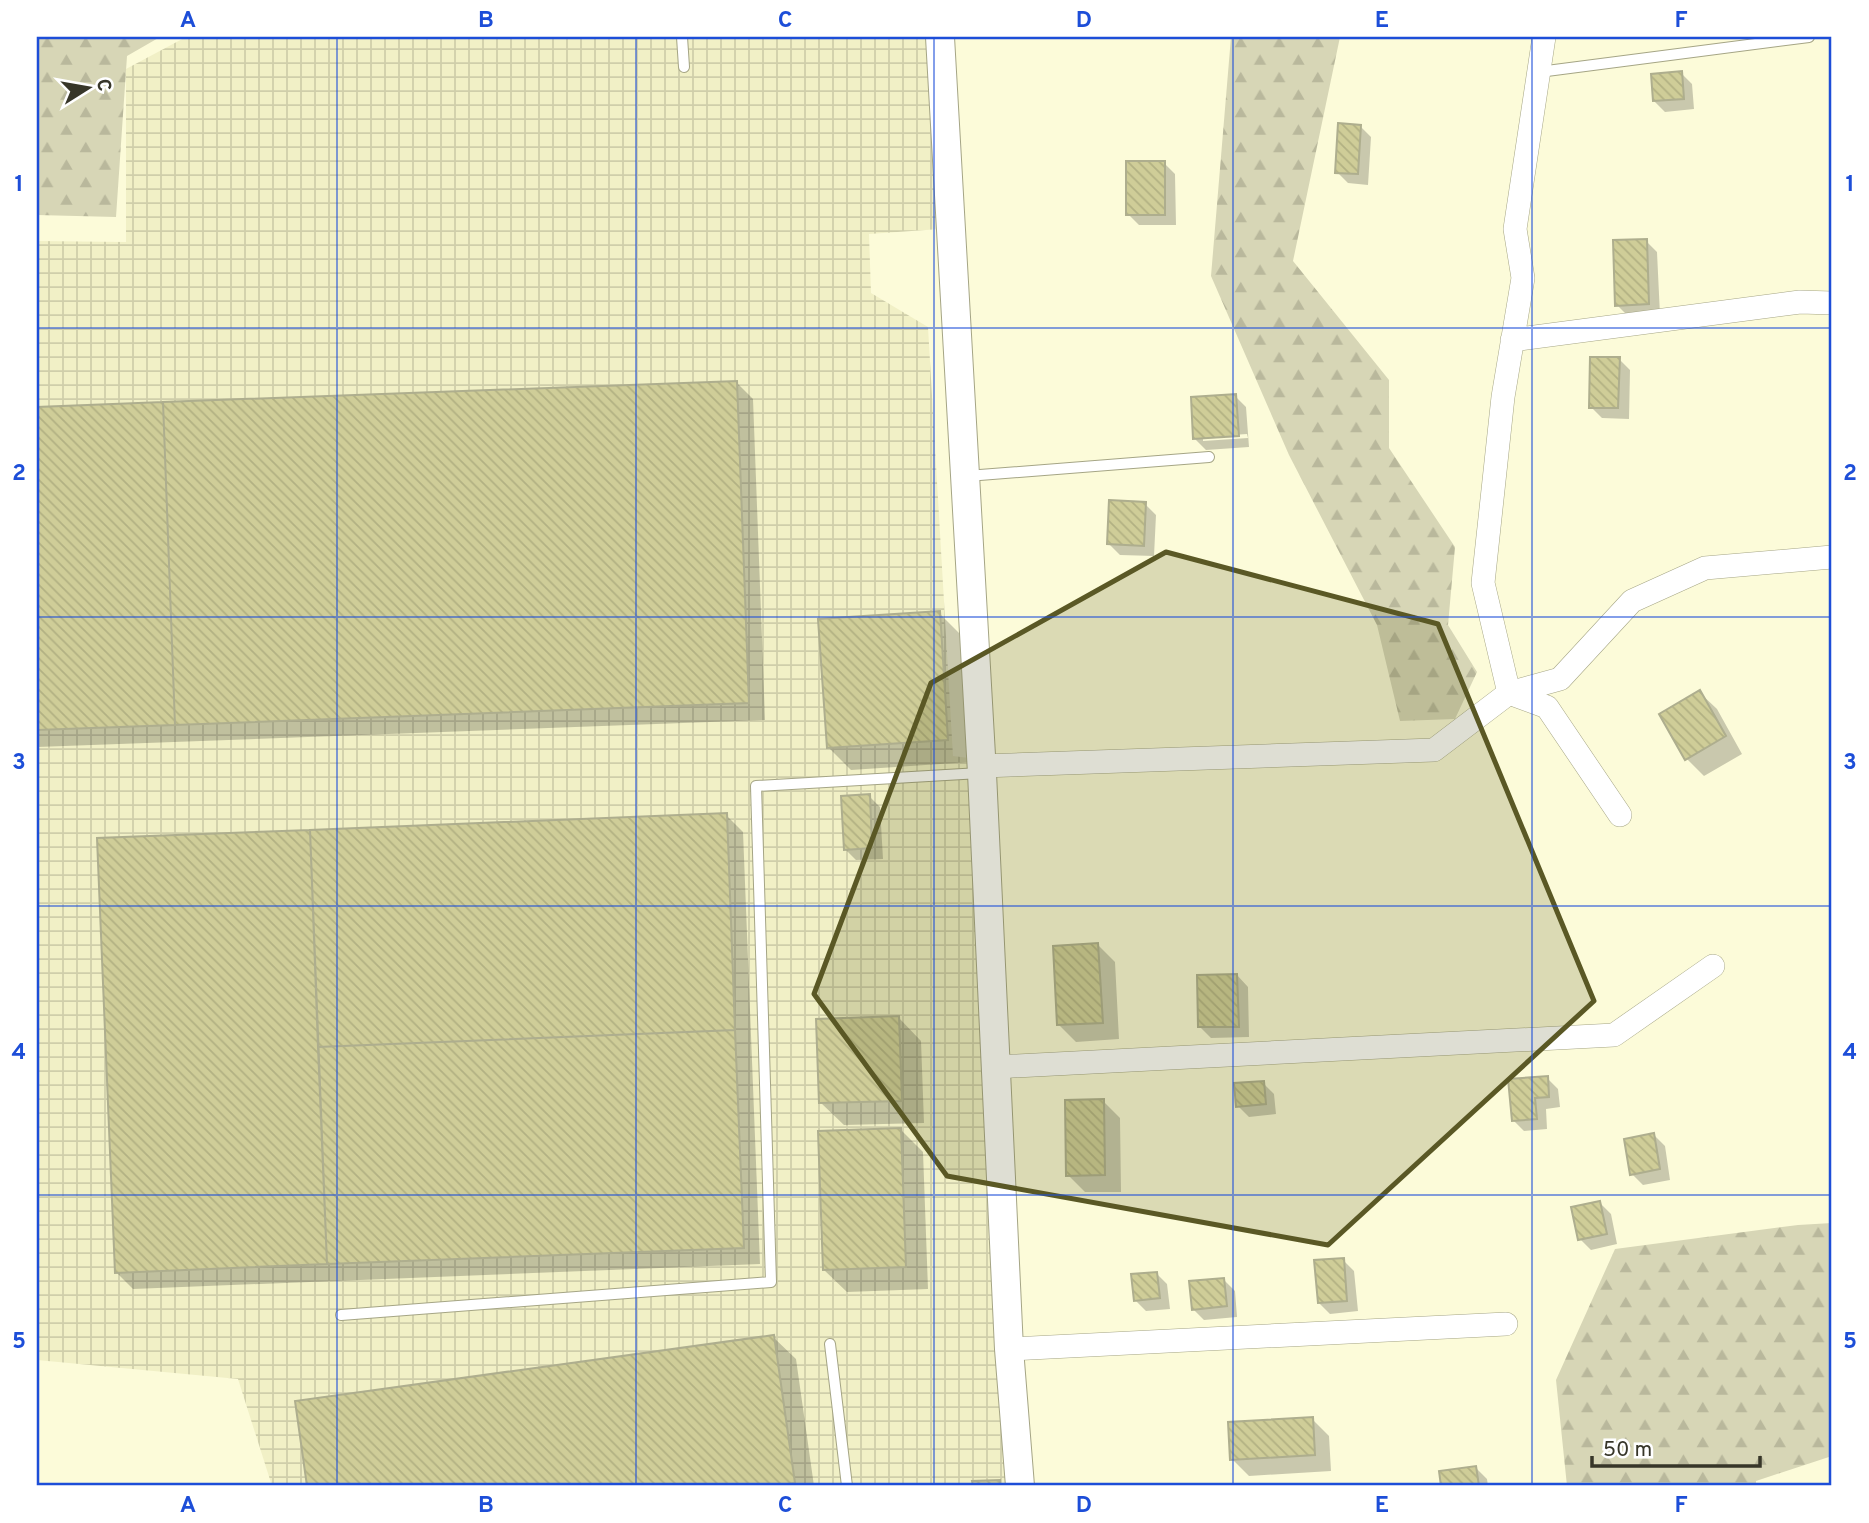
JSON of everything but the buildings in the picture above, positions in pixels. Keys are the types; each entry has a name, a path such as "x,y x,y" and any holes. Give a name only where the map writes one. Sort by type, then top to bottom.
{"street":[{"path":"940,37 982,770 1009,1349 1020,1486"},
{"path":"1509,693 1483,583 1503,397 1522,278 1515,229 1544,37"},
{"path":"1512,340 1800,302 1832,303"},
{"path":"982,770 1434,750 1509,693 1560,678 1632,601 1705,568 1832,557"},
{"path":"1509,693 1547,706 1620,814"},
{"path":"995,1067 1614,1035 1713,966"},
{"path":"1009,1349 1506,1324"}],"lane":[{"path":"682,37 684,67"},
{"path":"1539,72 1809,37"},
{"path":"965,476 1209,457"},
{"path":"341,1315 771,1282 755,786 982,770"},
{"path":"830,1344 847,1486"}],"highlighted area":[{"path":"1166,552 1438,624 1594,1001 1328,1245 947,1176 814,994 931,683"}],"shaded area":[{"path":"186,37 928,37 940,229 869,234 871,293 928,327 953,756 969,758 1011,1486 272,1486 238,1379 37,1360 37,241 126,242 126,69"}],"green space":[{"path":"37,37 160,37 127,56 116,217 37,215"},
{"path":"1231,37 1340,37 1293,261 1389,380 1389,448 1455,547 1448,625 1477,672 1455,719 1400,721 1377,625 1289,455 1211,276"},
{"path":"1832,1223 1832,1456 1756,1481 1756,1486 1567,1486 1556,1380 1615,1249"}]}
